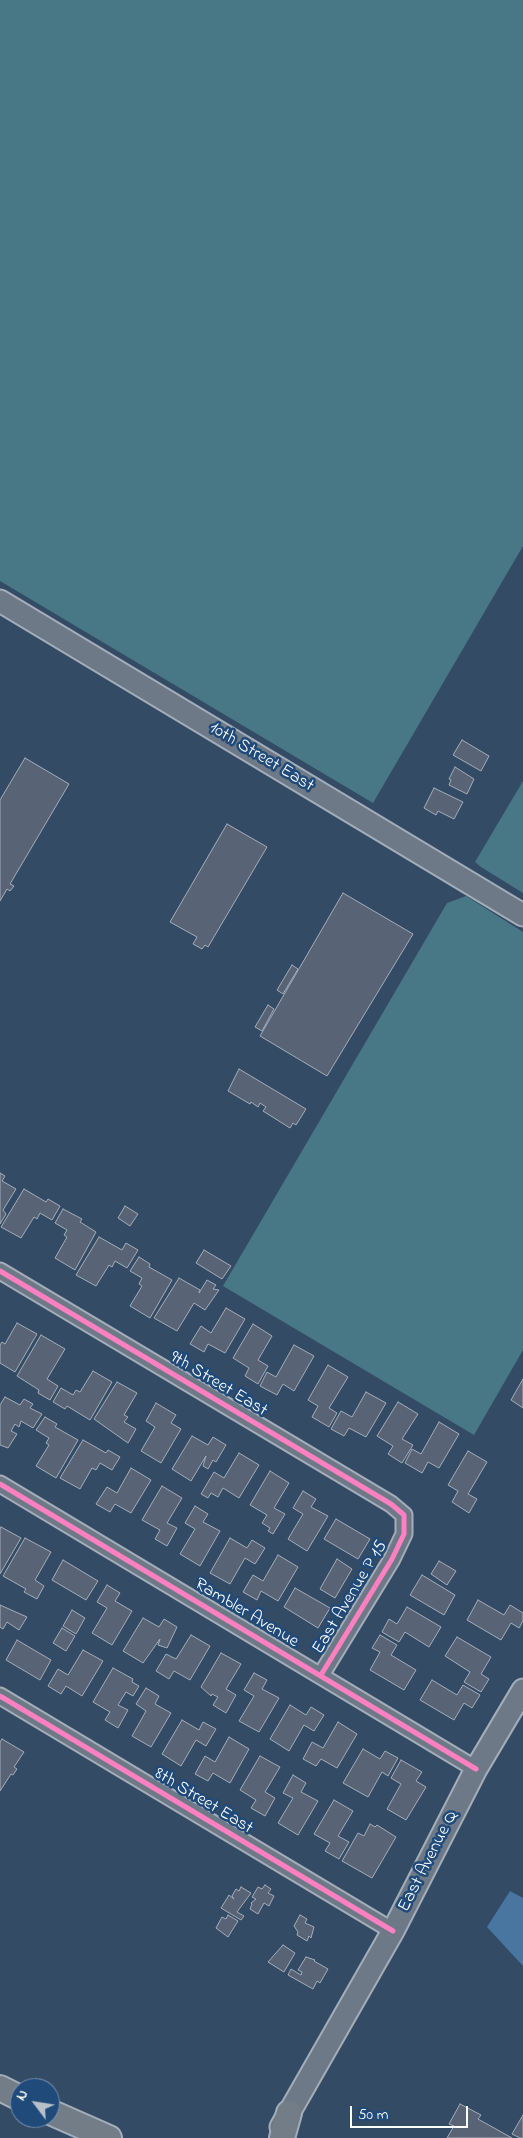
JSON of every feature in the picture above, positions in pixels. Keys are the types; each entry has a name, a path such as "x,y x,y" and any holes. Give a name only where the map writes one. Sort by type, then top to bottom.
{"main road":[{"name":"10th Street East","path":"0,601 523,915"},
{"name":"East Avenue Q","path":"275,2138 393,1931 476,1769 523,1690"},
{"path":"282,2138 289,2113"},
{"path":"60,2116 109,2138"}],"street":[{"name":"9th Street East","path":"0,1271 391,1504 404,1515 404,1534"},
{"name":"Rambler Avenue","path":"0,1484 476,1769"},
{"name":"East Avenue P 15","path":"321,1675 404,1534"},
{"name":"8th Street East","path":"0,1696 393,1931"}],"shaded area":[{"path":"0,0 523,0 523,546 373,803 0,581"},
{"path":"523,781 523,893 475,862"},
{"path":"466,896 523,932 523,1350 474,1435 223,1286 447,903"},
{"path":"510,1891 523,1898 523,1966 487,1927"}],"building":[{"path":"462,740 489,756 481,771 453,755"},
{"path":"25,758 69,784 10,884 14,886 10,891 7,889 0,901 0,800"},
{"path":"455,767 474,779 467,794 449,785 451,780 449,779"},
{"path":"434,788 463,802 454,819 438,811 436,815 424,808"},
{"path":"227,824 267,847 208,947 205,945 202,949 193,944 197,937 170,922"},
{"path":"343,893 413,934 327,1076 260,1036"},
{"path":"292,965 298,969 283,994 277,990"},
{"path":"268,1005 274,1009 262,1031 255,1027"},
{"path":"239,1069 306,1109 296,1125 293,1123 290,1128 263,1111 266,1107 260,1103 258,1107 251,1102 250,1104 228,1091"},
{"path":"0,1173 5,1176 2,1181 16,1189 3,1210 6,1214 0,1224"},
{"path":"24,1189 46,1202 48,1199 60,1206 52,1220 40,1213 37,1219 34,1217 21,1238 1,1227"},
{"path":"125,1206 138,1214 130,1226 118,1218"},
{"path":"63,1209 82,1219 80,1222 96,1232 75,1270 55,1258 67,1237 64,1235 67,1230 55,1223"},
{"path":"99,1237 122,1250 126,1243 138,1250 127,1268 115,1261 112,1267 109,1265 96,1286 76,1275"},
{"path":"204,1250 231,1266 222,1279 196,1263"},
{"path":"139,1257 150,1264 149,1267 172,1280 150,1318 130,1306 142,1286 139,1284 142,1278 130,1271"},
{"path":"179,1278 200,1290 199,1293 207,1280 216,1285 213,1289 219,1290 205,1310 194,1303 177,1331 154,1318"},
{"path":"226,1308 245,1319 225,1353 208,1344 204,1352 190,1344 201,1326 211,1333"},
{"path":"17,1323 37,1334 15,1372 0,1363 0,1345 2,1342 5,1344"},
{"path":"253,1324 272,1336 258,1360 268,1366 258,1384 245,1376 249,1368 233,1358"},
{"path":"41,1335 65,1349 47,1379 58,1386 50,1400 38,1393 39,1390 17,1376"},
{"path":"294,1345 314,1356 294,1391 283,1384 277,1395 260,1386 267,1372 276,1377"},
{"path":"328,1365 348,1377 329,1408 337,1413 329,1427 312,1417 318,1406 308,1400"},
{"path":"93,1371 112,1382 90,1420 67,1406 65,1409 53,1402 61,1388 73,1395 76,1390 80,1392"},
{"path":"523,1379 523,1408 511,1400"},
{"path":"117,1382 137,1393 124,1415 128,1417 124,1422 136,1429 128,1443 94,1419"},
{"path":"366,1392 386,1403 366,1437 349,1428 344,1436 331,1429 341,1411 352,1417"},
{"path":"5,1397 20,1405 24,1399 33,1404 30,1408 42,1414 33,1428 21,1421 19,1427 15,1424 11,1431 17,1434 8,1448 0,1445 0,1405"},
{"path":"398,1402 418,1414 402,1439 413,1445 402,1463 388,1454 393,1446 377,1436"},
{"path":"156,1403 176,1415 171,1423 181,1429 161,1463 141,1451 155,1427 146,1421"},
{"path":"45,1417 57,1424 55,1427 78,1440 56,1478 36,1466 49,1445 46,1443 49,1438 36,1430"},
{"path":"439,1422 459,1434 439,1468 428,1462 422,1473 405,1463 412,1449 421,1454"},
{"path":"192,1436 208,1445 213,1437 226,1445 216,1462 213,1460 208,1469 203,1466 206,1456 191,1481 172,1469"},
{"path":"83,1440 106,1453 108,1450 120,1457 112,1470 100,1463 96,1470 92,1468 80,1489 60,1478"},
{"path":"468,1451 487,1462 468,1494 477,1499 469,1513 452,1502 458,1491 448,1485"},
{"path":"239,1453 259,1465 239,1498 223,1488 218,1497 211,1493 208,1498 201,1494 214,1472 224,1478"},
{"path":"131,1468 151,1480 131,1513 115,1504 110,1512 96,1504 107,1487 117,1493"},
{"path":"270,1471 289,1483 274,1508 285,1514 273,1534 268,1531 270,1528 262,1523 267,1515 250,1505"},
{"path":"162,1486 182,1498 167,1523 177,1528 167,1546 155,1539 160,1530 142,1520"},
{"path":"303,1491 316,1499 311,1507 328,1516 307,1551 288,1539 303,1514 293,1508"},
{"path":"195,1506 208,1514 203,1522 220,1531 200,1566 180,1554 195,1529 185,1523"},
{"path":"336,1519 370,1539 358,1559 324,1539"},
{"path":"1,1527 21,1538 0,1574 0,1529"},
{"path":"25,1538 51,1552 35,1580 44,1586 37,1599 24,1592 26,1589 3,1576"},
{"path":"230,1538 247,1548 252,1540 265,1548 255,1564 245,1558 230,1584 210,1573"},
{"path":"278,1555 298,1567 278,1601 261,1591 257,1600 243,1592 253,1575 263,1581"},
{"path":"337,1559 352,1569 335,1598 320,1589"},
{"path":"63,1560 98,1581 86,1600 52,1580"},
{"path":"439,1561 456,1571 447,1585 431,1574"},
{"path":"422,1575 455,1595 444,1615 410,1595"},
{"path":"107,1585 120,1593 115,1601 132,1611 112,1645 92,1633 107,1608 97,1602"},
{"path":"295,1588 330,1608 318,1628 284,1607"},
{"path":"478,1600 504,1615 510,1605 523,1613 523,1621 519,1628 511,1623 501,1640 467,1620"},
{"path":"0,1605 27,1617 19,1630 7,1622 3,1629 0,1627"},
{"path":"407,1607 441,1627 429,1647 405,1632 399,1642 382,1632 389,1619 397,1624"},
{"path":"72,1610 85,1618 76,1634 63,1626"},
{"path":"143,1618 159,1627 164,1619 177,1627 167,1648 158,1645 160,1639 143,1663 123,1651"},
{"path":"62,1628 75,1636 66,1651 53,1643"},
{"path":"191,1635 210,1646 190,1680 174,1671 169,1679 156,1671 166,1654 176,1659"},
{"path":"380,1635 397,1645 391,1655 416,1670 404,1690 370,1670 380,1652 372,1648"},
{"path":"457,1637 491,1657 481,1674 489,1679 481,1692 464,1682 470,1672 445,1656"},
{"path":"17,1640 51,1660 40,1680 6,1660"},
{"path":"83,1650 103,1661 82,1696 66,1686 61,1694 48,1686 58,1669 68,1675"},
{"path":"221,1653 241,1664 226,1689 236,1695 226,1713 213,1705 218,1697 212,1694 211,1696 201,1687"},
{"path":"113,1668 133,1679 132,1682 139,1686 133,1696 126,1692 118,1705 128,1710 118,1728 105,1720 110,1712 93,1702"},
{"path":"254,1673 267,1680 262,1689 279,1698 259,1732 239,1721 254,1696 244,1690"},
{"path":"432,1680 457,1695 463,1685 480,1695 472,1708 464,1703 454,1720 420,1700"},
{"path":"146,1688 159,1696 155,1704 171,1713 151,1747 132,1736 146,1711 136,1704"},
{"path":"290,1705 306,1715 311,1707 324,1715 314,1731 304,1725 289,1751 270,1739"},
{"path":"182,1720 199,1730 203,1722 216,1729 206,1746 196,1740 181,1766 162,1754"},
{"path":"338,1722 357,1734 337,1768 321,1759 316,1766 303,1759 312,1742 323,1748"},
{"path":"229,1737 249,1749 230,1783 213,1773 208,1781 195,1774 205,1756 215,1762"},
{"path":"2,1739 24,1752 14,1767 17,1769 13,1775 11,1774 0,1791 0,1742"},
{"path":"363,1749 380,1759 385,1751 398,1758 388,1776 382,1772 368,1797 343,1783"},
{"path":"260,1756 280,1767 265,1792 275,1798 265,1816 251,1808 256,1800 240,1790"},
{"path":"401,1760 422,1772 416,1781 426,1787 406,1820 387,1809 401,1784 391,1778"},
{"path":"293,1775 306,1783 301,1792 318,1801 298,1835 278,1823 293,1798 283,1793"},
{"path":"334,1800 353,1811 338,1836 349,1842 339,1859 325,1851 330,1843 314,1834"},
{"path":"370,1824 375,1827 377,1825 396,1837 372,1878 342,1861 358,1833 364,1836"},
{"path":"265,1885 271,1889 268,1893 274,1896 269,1906 264,1903 258,1914 250,1909 251,1903 256,1899 252,1897 258,1887 262,1889"},
{"path":"241,1887 251,1893 237,1912 244,1916 241,1920 221,1908 229,1895 234,1899 232,1896 236,1889 239,1891"},
{"path":"228,1915 238,1921 228,1937 216,1928 222,1917 226,1919"},
{"path":"300,1915 307,1919 305,1923 314,1927 311,1938 309,1936 307,1941 297,1935 298,1932 294,1926"},
{"path":"283,1945 295,1953 284,1972 268,1962"},
{"path":"306,1957 315,1960 328,1969 320,1983 317,1981 313,1989 288,1975 291,1969 301,1975 302,1972 298,1970"},
{"path":"460,2104 481,2115 478,2119 512,2138 447,2138 454,2126 449,2124"},
{"path":"523,2115 523,2138 520,2138 512,2134"}],"cycle path":[{"path":"0,1271 391,1504 404,1515 404,1534 392,1559 321,1675"},
{"path":"0,1484 476,1769"},
{"path":"0,1696 393,1931"}]}
